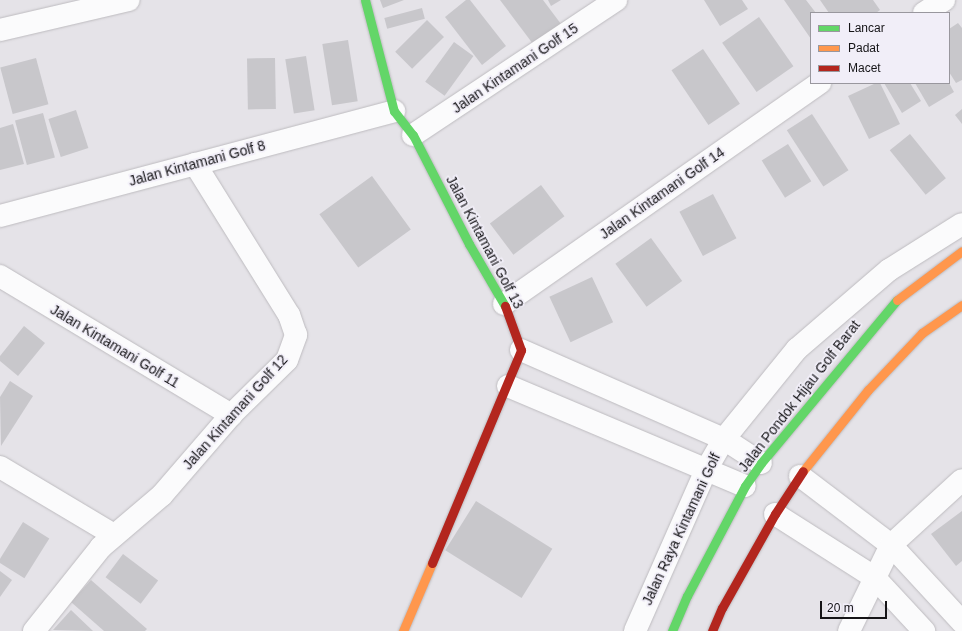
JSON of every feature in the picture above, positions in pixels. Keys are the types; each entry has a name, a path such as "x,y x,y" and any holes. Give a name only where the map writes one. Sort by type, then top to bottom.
{"street":[{"path":"0,30 129,0"},
{"name":"Jalan Kintamani Golf 13","path":"365,0 394,111 413,135 469,244 504,304 521,350"},
{"name":"Jalan Kintamani Golf 15","path":"413,135 616,0"},
{"path":"926,12 944,0"},
{"name":"Jalan Kintamani Golf 14","path":"504,304 819,84"},
{"name":"Jalan Kintamani Golf 8","path":"0,216 394,111"},
{"name":"Jalan Kintamani Golf 12","path":"34,631 101,547 162,495 231,415 287,360 296,335 289,315 195,164"},
{"name":"Jalan Raya Kintamani Golf","path":"634,631 706,470 724,438 797,349 889,270 962,224"},
{"name":"Jalan Pondok Hijau Golf Barat","path":"672,631 687,596 746,486 761,463 892,303 962,251"},
{"name":"Jalan Kintamani Golf 11","path":"0,276 231,415"},
{"path":"712,631 722,608 774,514 800,476 868,390 922,333 962,305"},
{"path":"403,631 508,386 521,350 724,438 761,463"},
{"path":"508,386 746,486"},
{"path":"0,467 114,535"},
{"path":"800,476 891,545 962,622"},
{"path":"849,631 874,577 891,545 962,480"},
{"path":"774,514 874,577 924,631"}],"building":[{"path":"380,0 404,0 383,8"},
{"path":"466,0 470,0 506,46 482,65 445,17"},
{"path":"500,0 543,0 561,24 533,44"},
{"path":"548,0 561,0 551,6"},
{"path":"704,0 742,0 748,9 720,26"},
{"path":"784,0 806,0 815,12 810,12 810,38"},
{"path":"820,0 873,0 880,10 877,12 828,12"},
{"path":"422,8 425,19 387,29 384,18"},
{"path":"759,17 793,66 757,92 722,43"},
{"path":"427,20 444,37 412,69 395,52"},
{"path":"958,23 962,28 962,80 956,83 950,74 950,28"},
{"path":"348,40 358,101 332,105 322,44"},
{"path":"454,42 473,56 445,96 425,82"},
{"path":"703,49 740,104 708,125 671,70"},
{"path":"306,56 315,110 294,114 285,59"},
{"path":"36,58 48,104 13,114 0,68"},
{"path":"247,58 275,58 276,109 248,109"},
{"path":"874,84 880,84 900,124 869,139 848,96"},
{"path":"885,84 911,84 921,101 902,113"},
{"path":"916,84 950,84 954,92 929,107"},
{"path":"962,109 962,124 955,115"},
{"path":"76,110 88,148 61,157 48,119"},
{"path":"43,113 55,157 27,165 15,121"},
{"path":"812,114 848,170 823,187 787,130"},
{"path":"13,124 24,164 0,170 0,128"},
{"path":"910,134 946,178 926,195 890,150"},
{"path":"788,144 811,181 785,198 762,160"},
{"path":"372,176 411,229 358,268 319,214"},
{"path":"541,185 564,216 513,255 490,224"},
{"path":"713,194 736,238 703,256 679,212"},
{"path":"651,238 682,281 647,307 615,264"},
{"path":"592,277 613,322 571,342 549,297"},
{"path":"24,326 45,343 18,376 0,361 0,356"},
{"path":"10,381 33,396 1,446 0,397"},
{"path":"476,501 552,549 522,598 445,550"},
{"path":"962,511 962,561 956,566 931,534"},
{"path":"23,522 49,538 24,578 0,563 0,559"},
{"path":"123,554 158,580 141,604 106,577"},
{"path":"0,571 12,580 0,597"},
{"path":"91,580 147,629 145,631 104,631 71,602"},
{"path":"71,610 93,631 53,630"}],"traffic: fast":[{"path":"365,0 394,111 413,135 469,244 505,306"},
{"path":"672,631 687,596 745,486 761,463 897,300"}],"traffic: slow":[{"path":"897,300 962,251"},
{"path":"803,471 868,390 922,333 962,305"},
{"path":"403,631 432,563"}],"traffic: jam":[{"path":"432,563 521,350 505,306"},
{"path":"712,631 722,608 775,514 803,471"}]}
